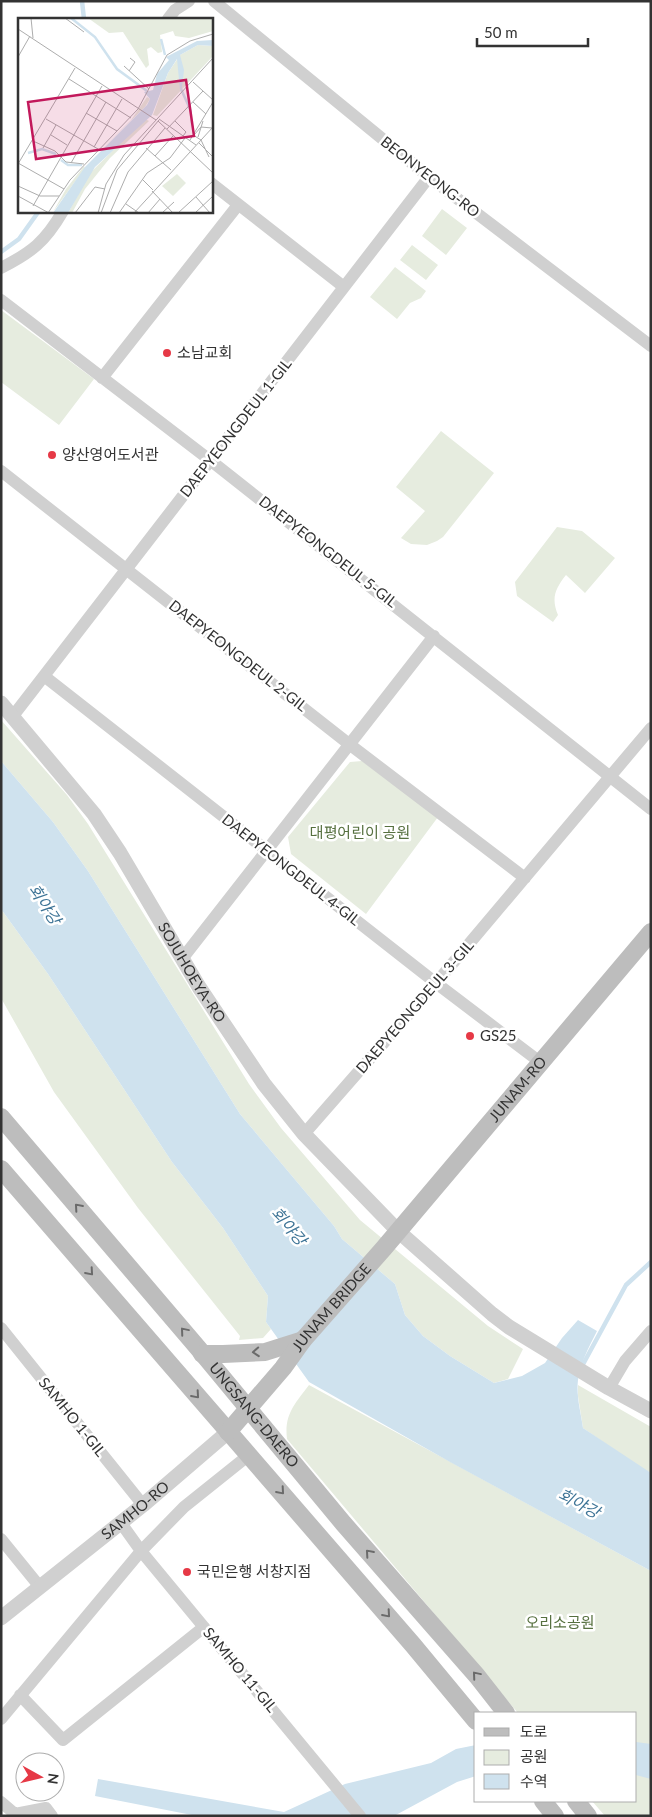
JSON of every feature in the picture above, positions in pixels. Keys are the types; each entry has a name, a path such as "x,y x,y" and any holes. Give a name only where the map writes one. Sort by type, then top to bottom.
{"main road":[{"name":"JUNAM-RO","path":"384,1248 651,932"},
{"name":"UNGSANG-DAERO","path":"1,1117 343,1523 478,1676 505,1712"},
{"name":"UNGSANG-DAERO","path":"1,1169 249,1454 474,1719"},
{"name":"JUNAM BRIDGE","path":"228,1432 283,1368 303,1340 384,1248"},
{"path":"202,1354 265,1352 303,1340"},
{"path":"544,1802 555,1816"},
{"path":"577,1802 588,1816"}],"street":[{"path":"169,18 175,10 189,1"},
{"name":"BEONYEONG-RO","path":"214,1 429,177 651,346"},
{"name":"DAEPYEONGDEUL 1-GIL","path":"13,716 429,177"},
{"path":"212,183 344,287"},
{"path":"102,378 238,205"},
{"path":"1,268 27,254 50,232 62,212"},
{"name":"DAEPYEONGDEUL 5-GIL","path":"1,300 211,461 651,809"},
{"path":"1,471 126,568"},
{"name":"DAEPYEONGDEUL 2-GIL","path":"126,568 349,744"},
{"path":"182,959 434,636"},
{"name":"DAEPYEONGDEUL 4-GIL","path":"44,676 266,851 540,1062"},
{"name":"SOJUHOEYA-RO","path":"1,702 94,814 120,853 199,987 264,1084 304,1134 398,1231 492,1314 606,1386 651,1411"},
{"name":"DAEPYEONGDEUL 3-GIL","path":"304,1134 436,983 651,728"},
{"path":"349,744 525,878"},
{"name":"SAMHO 1-GIL","path":"1,1328 143,1505"},
{"path":"606,1386 651,1331"},
{"name":"SAMHO-RO","path":"1,1618 143,1505 228,1432"},
{"path":"1,1718 141,1551 184,1507 249,1454"},
{"name":"SAMHO 11-GIL","path":"121,1523 141,1551 360,1816"},
{"path":"1,1540 40,1587"},
{"path":"20,1695 63,1740 204,1627"},
{"path":"1,1802 15,1815 46,1808 52,1816"}],"green space":[{"path":"442,209 467,228 446,255 422,236"},
{"path":"412,245 438,265 426,280 400,260"},
{"path":"395,267 426,291 421,298 410,303 397,319 370,297"},
{"path":"1,310 94,379 59,425 1,382"},
{"path":"441,431 494,473 443,537 427,545 411,544 401,538 425,511 396,487"},
{"path":"557,527 582,531 615,558 585,593 566,575 555,594 558,615 553,622 517,596 515,582"},
{"path":"1,720 67,795 88,824 249,1084 281,1128 360,1220 488,1326 523,1349 508,1379 494,1383 450,1356 423,1336 405,1315 395,1284 342,1239 334,1226 240,1114 88,871 53,822 1,761"},
{"name":"대평어린이 공원","path":"362,761 438,817 366,914 291,854 288,837 350,762"},
{"path":"1,909 48,974 172,1162 223,1228 268,1296 266,1322 271,1329 263,1338 239,1340 240,1336 138,1208 54,1092 1,998"},
{"name":"오리소공원","path":"309,1385 651,1571 651,1816 605,1816 593,1802 637,1802 637,1712 517,1712 287,1439 287,1423 295,1404"},
{"path":"578,1385 651,1427 651,1473 583,1428"}],"water":[{"name":"회야강","path":"1,761 53,822 88,871 240,1114 334,1226 342,1239 395,1284 405,1315 423,1336 450,1356 494,1383 522,1376 545,1363 562,1338 578,1320 597,1331 583,1361 578,1380 578,1398 583,1428 651,1473 651,1571 450,1462 309,1382 266,1322 268,1296 223,1228 172,1162 48,974 1,909"},
{"path":"637,1742 651,1744 651,1779 637,1775"},
{"path":"474,1745 474,1777 457,1782 394,1816 197,1816 95,1796 98,1779 284,1812 345,1784 431,1763 456,1749"}],"waterway":[{"path":"82,1 84,18"},
{"path":"1,252 19,239 38,212"},
{"path":"581,1368 626,1285 651,1262"}],"place":[{"name":"소남교회","path":"167,353"},
{"name":"양산영어도서관","path":"52,455"},
{"name":"GS25","path":"470,1036"},
{"name":"국민은행 서창지점","path":"187,1572"}]}
